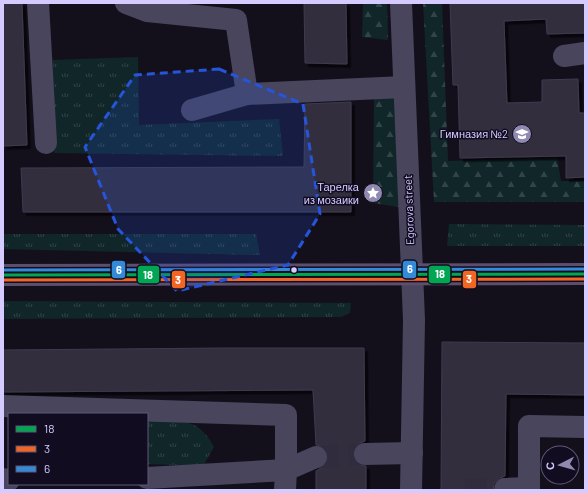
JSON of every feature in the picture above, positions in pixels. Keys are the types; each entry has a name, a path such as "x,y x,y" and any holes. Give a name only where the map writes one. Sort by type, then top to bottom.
{"main road":[{"path":"3,275 585,274"}],"street":[{"path":"38,3 46,143"},
{"path":"126,3 236,20 247,94"},
{"name":"Egorova street","path":"401,3 414,320 411,490"},
{"path":"192,110 247,94 404,87"},
{"path":"3,406 286,415 285,480"},
{"path":"505,489 529,489 529,426 585,427"},
{"path":"366,454 412,453"},
{"path":"148,478 285,480 316,457"}],"highlighted area":[{"path":"219,69 303,104 320,214 288,265 177,291 118,229 85,147 135,75"}],"green space":[{"path":"363,3 387,3 388,40 362,37"},
{"path":"423,3 442,3 448,161 557,158 561,181 585,181 585,202 434,202"},
{"path":"138,57 139,125 279,119 283,156 54,153 53,60"},
{"path":"374,96 402,97 404,208 373,203"},
{"path":"449,224 585,225 585,246 447,246"},
{"path":"3,234 256,234 260,255 3,249"},
{"path":"3,301 351,303 350,313 341,317 3,319"},
{"path":"148,421 186,422 201,430 208,437 214,447 203,466 148,464"}],"building":[{"path":"3,3 22,3 27,145 3,146"},
{"path":"304,3 346,3 347,64 305,63"},
{"path":"450,3 585,3 585,33 547,34 546,19 504,21 507,103 542,102 542,80 578,79 579,113 585,113 585,177 566,178 566,156 460,158 458,85 453,85"},
{"path":"351,102 351,212 23,212 21,168 304,167 305,104"},
{"path":"442,342 585,343 585,395 506,394 505,476 498,479 494,484 493,490 441,490"},
{"path":"364,348 365,441 358,444 354,448 353,454 355,461 359,465 366,466 366,490 316,490 316,471 326,465 328,458 324,447 316,445 313,390 3,392 3,350"}],"tunnel":[{"path":"316,457 365,454"},
{"path":"465,490 505,489"}],"transit line":[{"name":"6","path":"3,270 585,269"},
{"name":"18","path":"3,275 585,274"},
{"name":"3","path":"3,280 585,279"}],"place":[{"name":"Гимназия №2","path":"522,134"},
{"name":"Тарелка из мозаики","path":"373,193"}]}
